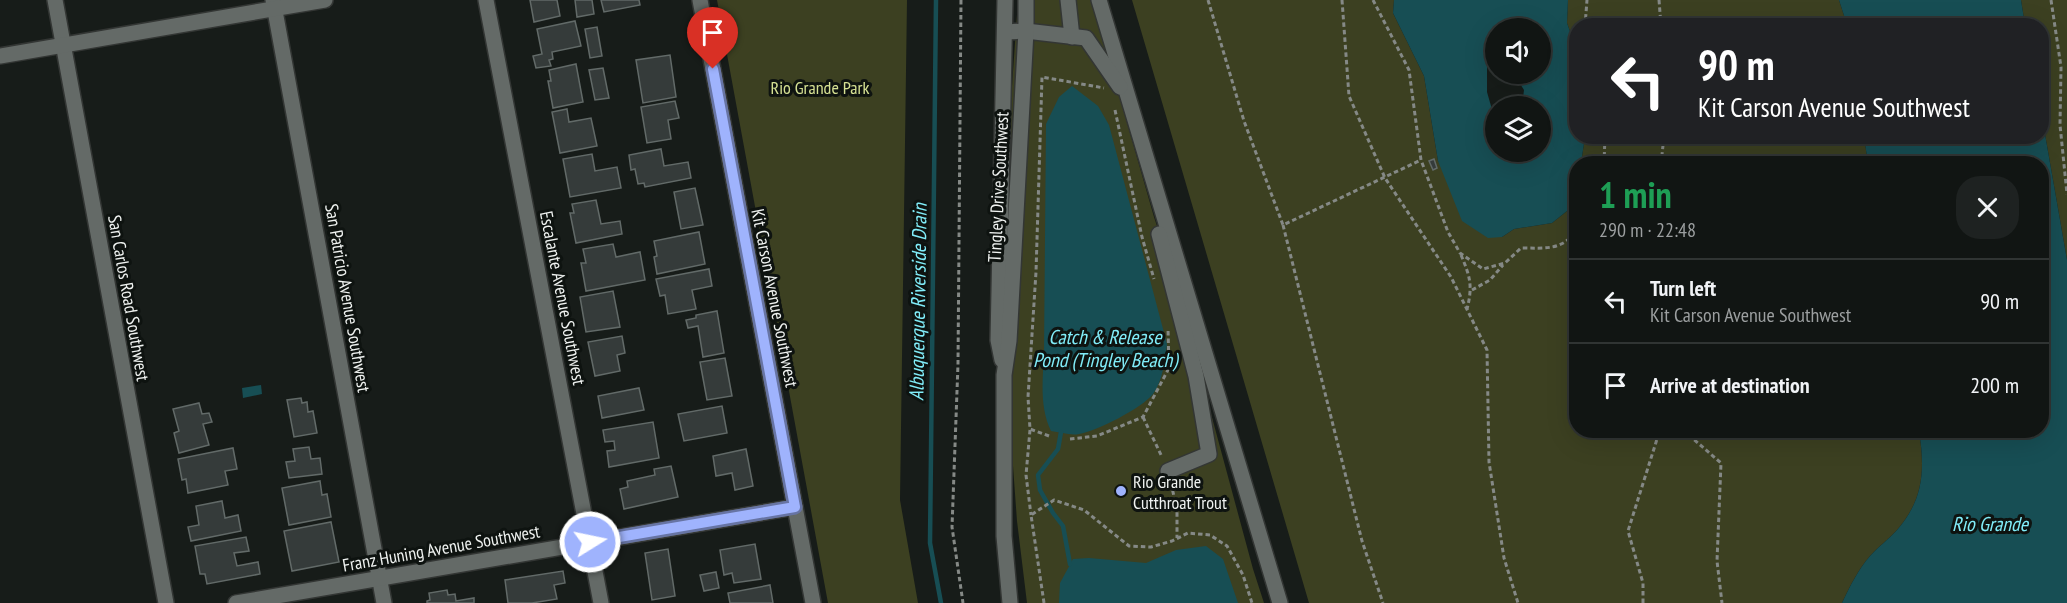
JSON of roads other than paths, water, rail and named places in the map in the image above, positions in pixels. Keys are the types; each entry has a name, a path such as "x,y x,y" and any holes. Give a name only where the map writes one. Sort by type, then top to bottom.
{"street":[{"name":"San Carlos Road Southwest","path":"55,0 166,603"},
{"path":"0,56 63,46 274,4 325,0"},
{"name":"Escalante Avenue Southwest","path":"486,0 601,603"},
{"name":"Kit Carson Avenue Southwest","path":"700,0 813,603"},
{"name":"Tingley Drive Southwest","path":"1004,375 998,340 1005,0"},
{"name":"Tingley Drive Southwest","path":"1010,603 1004,536 1004,375 1009,341 1026,0"},
{"path":"1068,0 1072,37"},
{"path":"1099,0 1280,603"},
{"name":"San Patricio Avenue Southwest","path":"274,4 384,603"},
{"path":"1005,32 1026,31 1086,38 1119,83 1196,376 1209,454 1168,471"},
{"name":"Franz Huning Avenue Southwest","path":"236,603 795,507"}],"water":[{"path":"1394,0 1568,0 1569,144 1584,144 1582,156 1569,156 1569,209 1552,223 1514,229 1502,237 1488,238 1462,221 1438,161 1424,76 1393,13","holes":["1485,18 1551,18 1551,84 1520,84 1524,90 1523,96 1551,96 1551,162 1485,162 1485,96 1488,96 1487,84 1485,84"]},
{"path":"1839,0 2021,0 2024,18 1845,18"},
{"name":"Catch & Release Pond (Tingley Beach)","path":"1072,86 1098,106 1109,125 1167,344 1159,383 1147,400 1107,424 1073,435 1051,431 1047,422 1043,392 1046,124 1059,97"},
{"name":"Rio Grande","path":"1865,144 2047,144 2049,156 1867,156"},
{"name":"Rio Grande","path":"2049,157 2067,260 2067,603 1842,603 1854,578 1866,561 1897,530 1913,507 1920,483 1922,458 1920,438 2049,438"},
{"path":"261,385 262,394 243,398 242,388"},
{"path":"1206,546 1223,559 1238,603 1059,603 1060,583 1073,559 1089,558 1146,563 1176,550"}],"waterway":[{"name":"Albuquerque Riverside Drain","path":"936,0 930,543 941,603"},
{"path":"1061,432 1058,449 1038,475 1040,490 1063,526 1070,564"}],"place":[{"name":"Rio Grande Cutthroat Trout","path":"1121,491"}],"park label":[{"name":"Rio Grande Park","path":"820,87"}]}
